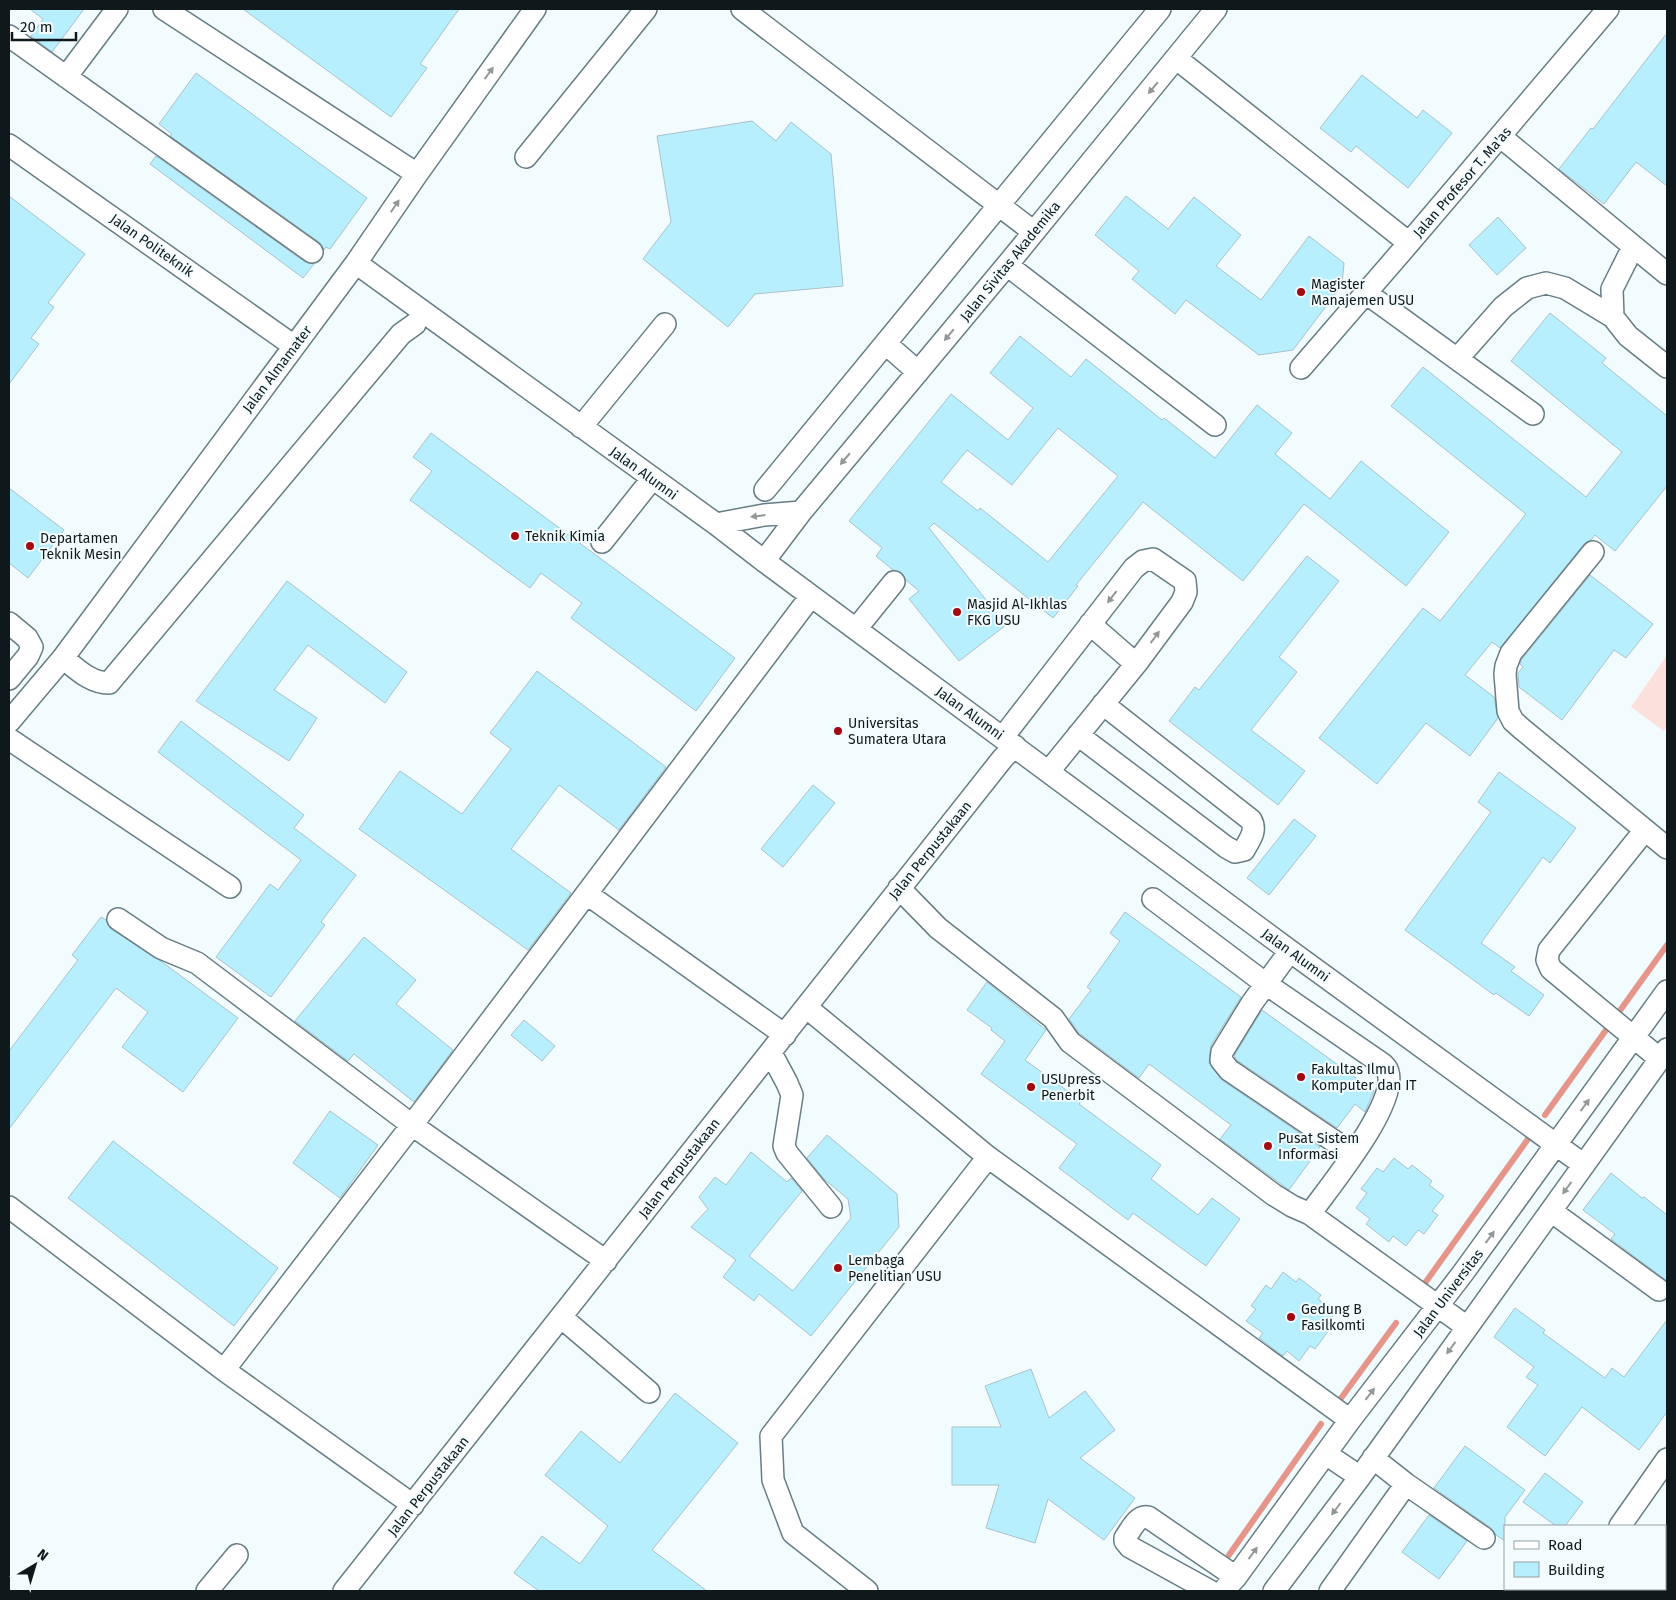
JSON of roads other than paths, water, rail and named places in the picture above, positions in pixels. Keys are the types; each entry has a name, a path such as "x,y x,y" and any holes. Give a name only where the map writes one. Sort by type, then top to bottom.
{"street":[{"path":"66,76 117,9"},
{"path":"164,9 417,174"},
{"name":"Jalan Almamater","path":"9,722 63,658 362,254 535,9"},
{"path":"526,157 646,9"},
{"path":"742,9 1034,232"},
{"path":"765,490 1160,9"},
{"name":"Jalan Sivitas Akademika","path":"764,561 801,512 1007,266 1216,9"},
{"name":"Jalan Profesor T. Ma'as","path":"1176,59 1409,243 1608,9"},
{"path":"9,36 312,252"},
{"path":"1501,137 1667,274"},
{"name":"Jalan Politeknik","path":"9,144 294,346"},
{"path":"1301,368 1409,243"},
{"path":"1613,317 1612,289 1633,247"},
{"name":"Jalan Alumni","path":"362,254 581,427 716,524 856,629 1007,747 1049,771 1290,952 1584,1165"},
{"path":"1007,266 1215,425"},
{"path":"1457,359 1503,307 1527,288 1546,283 1565,288 1613,317 1628,336 1667,367"},
{"path":"1366,293 1533,414"},
{"path":"63,658 88,678 99,683 109,682 400,334 415,324"},
{"path":"581,427 664,324"},
{"path":"886,344 918,372"},
{"path":"602,542 652,479"},
{"path":"716,524 764,515 801,512"},
{"path":"1593,552 1511,653 1505,674 1508,711 1513,721 1522,729 1667,848"},
{"name":"Jalan Perpustakaan","path":"344,1591 771,1053 899,888 1007,747 1090,624 1134,568 1144,561 1153,559 1185,581 1186,592 1182,602 1136,664"},
{"path":"856,629 894,582"},
{"path":"224,1370 412,1125 811,596"},
{"path":"9,623 27,638 32,647 28,656 9,679"},
{"path":"1049,771 1136,664 1090,624"},
{"path":"1078,735 1226,847 1235,852 1244,850 1254,832 1255,827 1251,820 1103,704"},
{"path":"9,739 230,887"},
{"path":"1274,1591 1360,1477 1664,1054 1619,1025 1551,969 1547,960 1549,950 1645,830"},
{"path":"899,888 938,928 1053,1018 1070,1042 1274,1195 1287,1204 1310,1214 1466,1327"},
{"path":"586,894 784,1035"},
{"path":"1153,899 1266,984 1387,1069 1389,1076 1387,1094 1376,1118 1310,1214"},
{"path":"118,920 162,948 197,963 412,1125 606,1261"},
{"path":"1290,952 1252,1004 1222,1052 1221,1060 1229,1070 1353,1154"},
{"name":"Jalan Universitas","path":"1229,1584 1350,1420 1438,1308 1556,1145 1619,1025 1667,991"},
{"path":"806,1007 988,1157 1350,1420"},
{"path":"771,1053 792,1096 784,1146 787,1153 830,1206"},
{"path":"867,1591 793,1533 773,1480 772,1436 988,1157"},
{"path":"9,1208 224,1370 413,1505"},
{"path":"1551,1211 1658,1290"},
{"path":"1463,1273 1493,1291"},
{"path":"561,1318 648,1392"},
{"path":"1326,1454 1360,1477"},
{"path":"1373,1458 1406,1484 1484,1538"},
{"path":"1621,1525 1667,1460"},
{"path":"1330,1591 1406,1484"},
{"path":"1210,1591 1130,1547 1125,1538 1139,1519 1145,1516 1148,1517 1229,1584"},
{"path":"207,1591 237,1555"}],"waterway":[{"path":"1545,1115 1667,945"},
{"path":"1420,1290 1528,1139"},
{"path":"1336,1405 1396,1323"},
{"path":"1229,1555 1321,1424"}],"place":[{"name":"Magister Manajemen USU","path":"1301,292"},
{"name":"Teknik Kimia","path":"515,536"},
{"name":"Departamen Teknik Mesin","path":"30,546"},
{"name":"Masjid Al-Ikhlas FKG USU","path":"957,612"},
{"name":"Universitas Sumatera Utara","path":"838,731"},
{"name":"Fakultas Ilmu Komputer dan IT","path":"1301,1077"},
{"name":"USUpress Penerbit","path":"1031,1087"},
{"name":"Pusat Sistem Informasi","path":"1268,1146"},
{"name":"Lembaga Penelitian USU","path":"838,1268"},
{"name":"Gedung B Fasilkomti","path":"1291,1317"}]}
